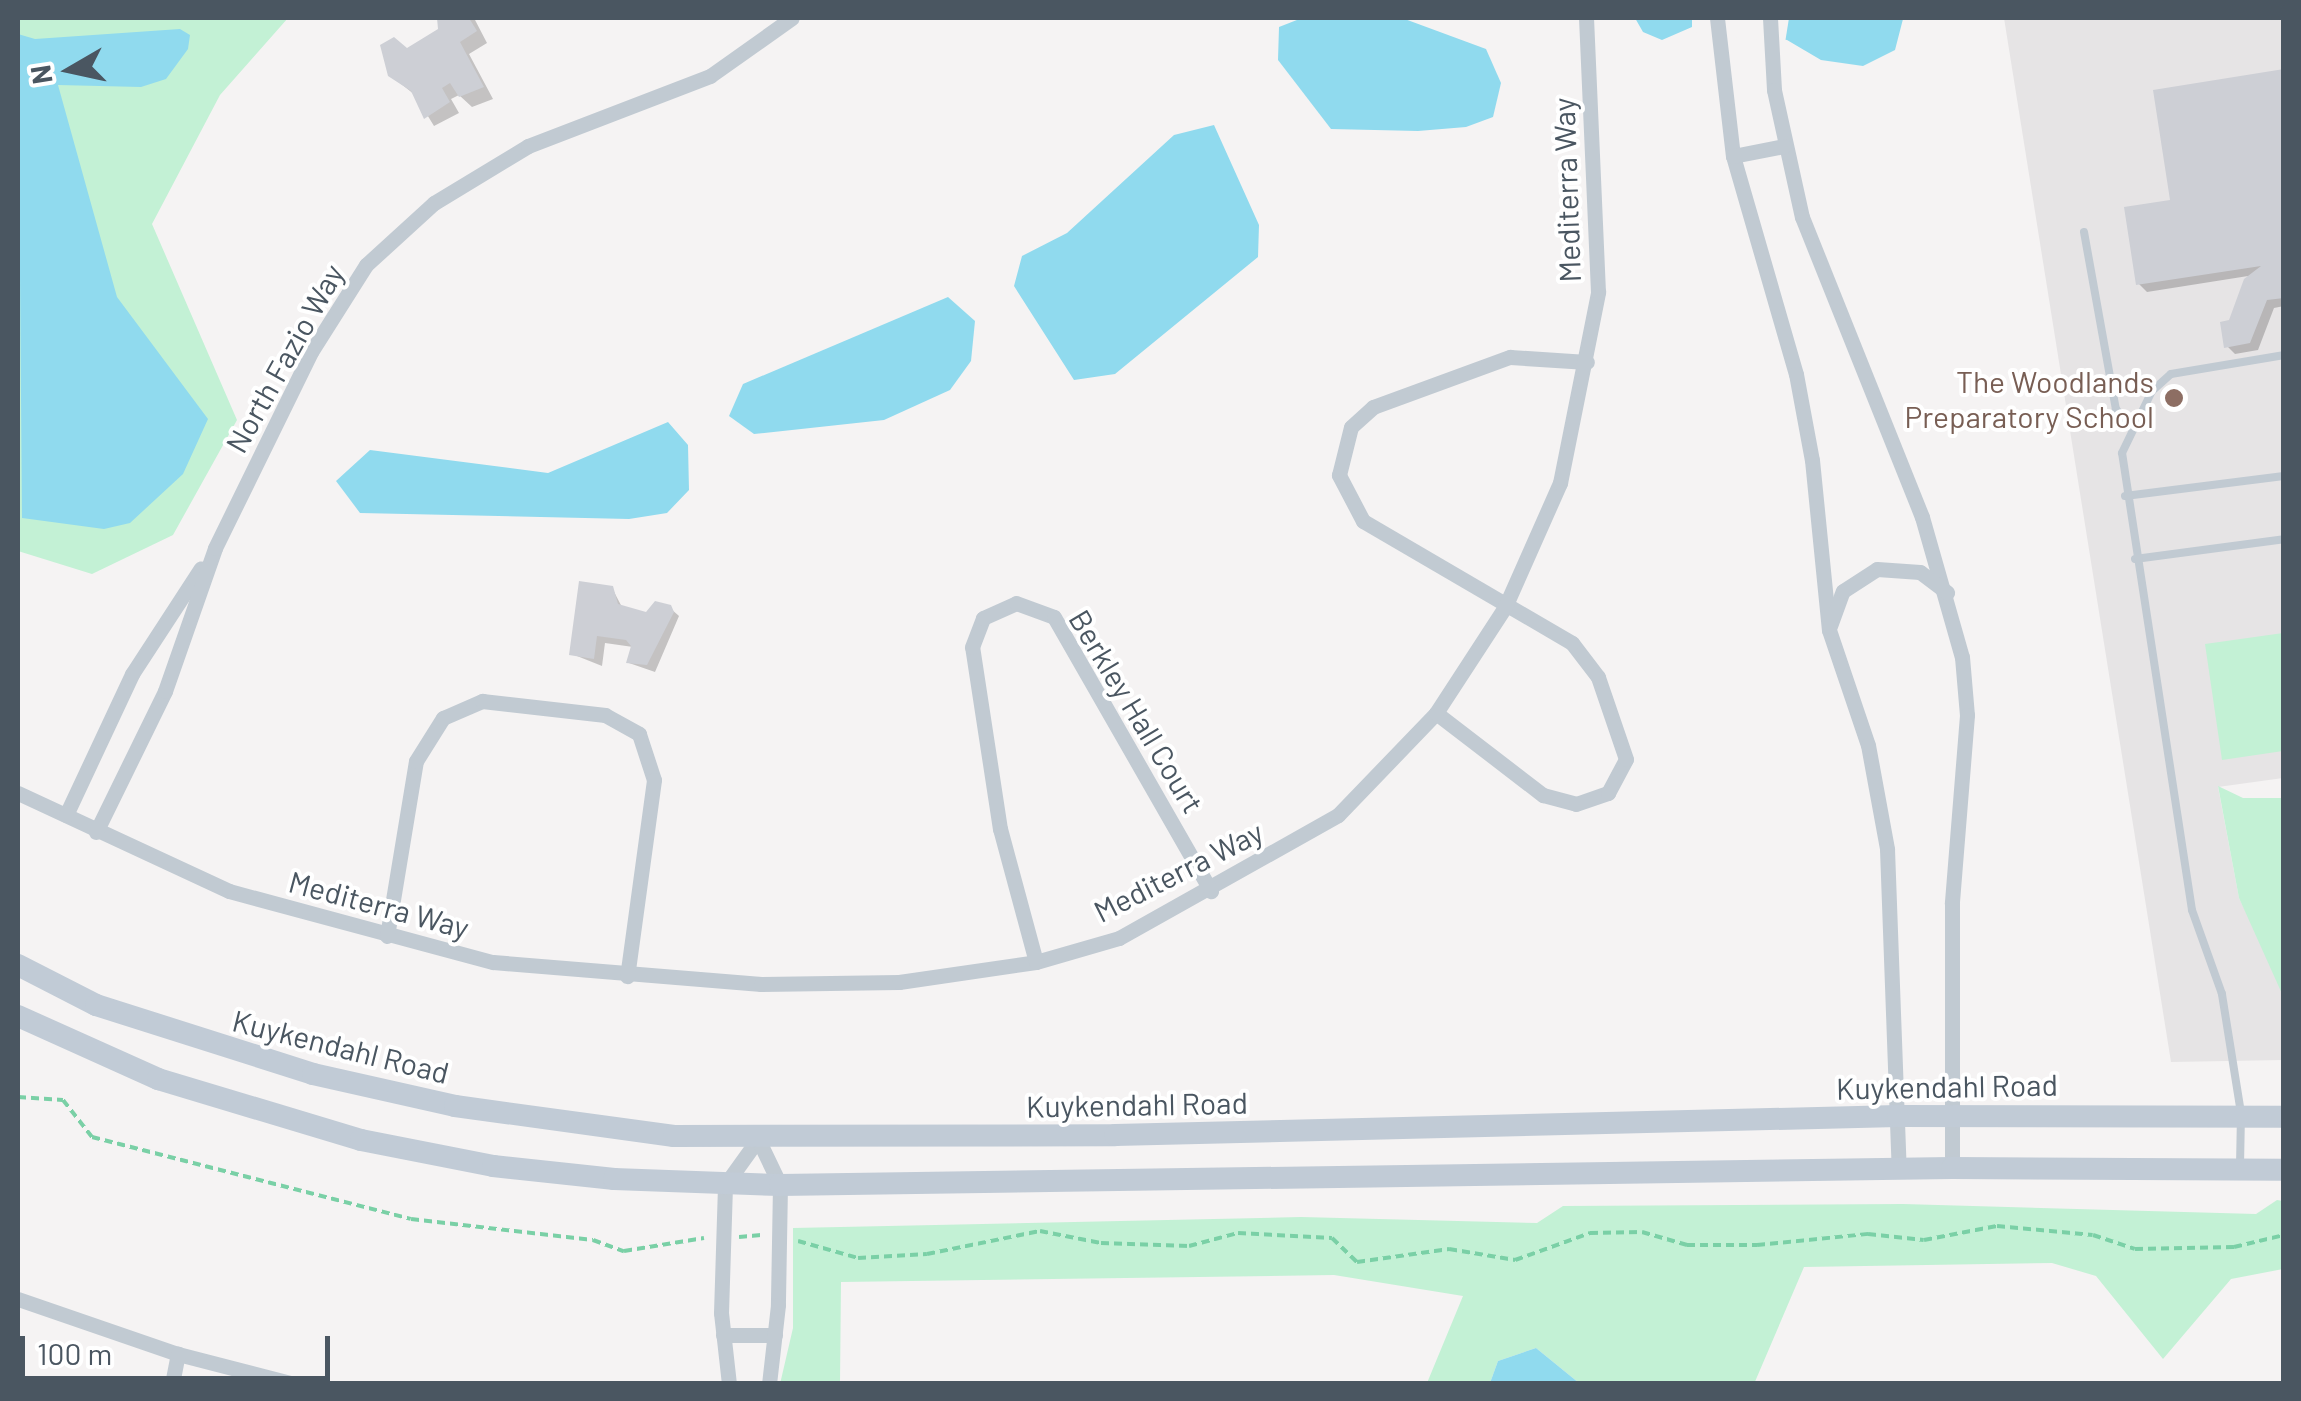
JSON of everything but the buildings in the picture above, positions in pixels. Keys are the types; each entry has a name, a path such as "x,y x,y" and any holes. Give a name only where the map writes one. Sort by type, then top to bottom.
{"main road":[{"name":"Kuykendahl Road","path":"18,964 96,1004 359,1086 553,1121 758,1139 1898,1116 2284,1116"},
{"path":"18,1016 158,1079 361,1140 493,1166 725,1185 1952,1168 2240,1166 2284,1170"}],"street":[{"name":"North Fazio Way","path":"66,815 132,674 214,548 311,352 366,265 434,202 528,146 710,76 792,18"},
{"name":"Mediterra Way","path":"18,793 229,892 493,962 760,984 899,982 1036,962 1119,938 1211,891 1338,814 1436,713 1505,607 1560,483 1598,292 1586,18"},
{"path":"1717,18 1733,156 1796,374 1812,460 1828,630 1868,746 1887,849 1899,1169"},
{"path":"1770,18 1769,41 1784,146 1802,217 1947,592 1967,715 1952,903 1952,1168"},
{"path":"1733,156 1784,146"},
{"path":"1436,713 1543,795 1576,804 1608,793 1626,759 1598,677 1572,643 1362,521 1338,475 1341,450 1352,427 1373,407 1478,365 1532,354 1587,362"},
{"name":"North Fazio Way","path":"96,832 164,691 214,548"},
{"path":"1828,630 1843,590 1877,568 1920,572 1947,592"},
{"name":"Berkley Hall Court","path":"1036,962 1000,829 972,648 983,618 1016,603 1054,616 1211,891"},
{"path":"387,936 416,761 443,718 482,701 605,715 638,734 654,780 627,976"},
{"path":"728,1384 723,1335 725,1185 758,1139 780,1185 776,1335 769,1384"},
{"path":"18,1299 178,1354 294,1384"},
{"path":"723,1335 776,1335"},
{"path":"172,1384 178,1354"}],"lane":[{"path":"2084,232 2116,410 2131,428"},
{"path":"2240,1166 2241,1113 2222,994 2192,910 2125,496 2122,453 2131,428 2171,374 2284,355"},
{"path":"2125,496 2284,476"},
{"path":"2135,559 2284,539"}],"path":[{"path":"18,1098 63,1100 92,1137 411,1219 593,1240 624,1250 780,1234 858,1258 927,1254 1040,1232 1101,1243 1189,1246 1238,1233 1332,1238 1357,1262 1449,1248 1515,1260 1590,1234 1642,1232 1687,1245 1756,1245 1868,1234 1924,1240 1996,1226 2093,1235 2135,1249 2234,1247 2284,1234"}],"shaded area":[{"name":"The Woodlands Preparatory School","path":"2004,18 2283,18 2283,778 2218,787 2239,898 2282,985 2283,1060 2171,1062"}],"green space":[{"path":"18,18 288,18 220,95 152,224 237,420 173,535 92,574 18,551"},
{"path":"2283,633 2283,751 2222,760 2205,644"},
{"path":"2218,786 2243,798 2283,798 2283,996 2239,898"},
{"path":"2277,1200 2283,1201 2283,1269 2231,1279 2163,1359 2096,1276 2052,1263 1804,1267 1754,1384 1579,1383 1536,1348 1498,1361 1490,1383 1427,1383 1463,1296 1334,1275 841,1282 840,1383 780,1384 793,1328 793,1228 1301,1217 1537,1223 1563,1206 1903,1204 2256,1214"}],"water":[{"path":"1302,18 1402,18 1486,49 1501,83 1493,117 1466,127 1418,131 1331,129 1278,60 1279,27"},
{"path":"1635,18 1903,19 1895,50 1863,66 1821,60 1787,40 1692,27 1662,40 1643,32"},
{"path":"180,29 190,35 188,49 166,79 141,87 58,85 117,297 208,419 183,474 130,523 104,529 22,518 18,34 35,39"},
{"path":"1214,125 1259,225 1258,257 1115,374 1074,380 1014,286 1022,256 1067,233 1174,135"},
{"path":"948,297 975,321 971,361 950,390 884,420 754,434 729,416 743,384"},
{"path":"668,422 688,445 689,490 667,513 629,519 360,513 336,481 370,450 548,473"},
{"path":"1536,1348 1579,1383 1490,1383 1498,1361"}],"pier":[{"path":"1692,18 1789,18 1785,43 1692,32"}],"place":[{"name":"The Woodlands Preparatory School","path":"2174,398"}]}
